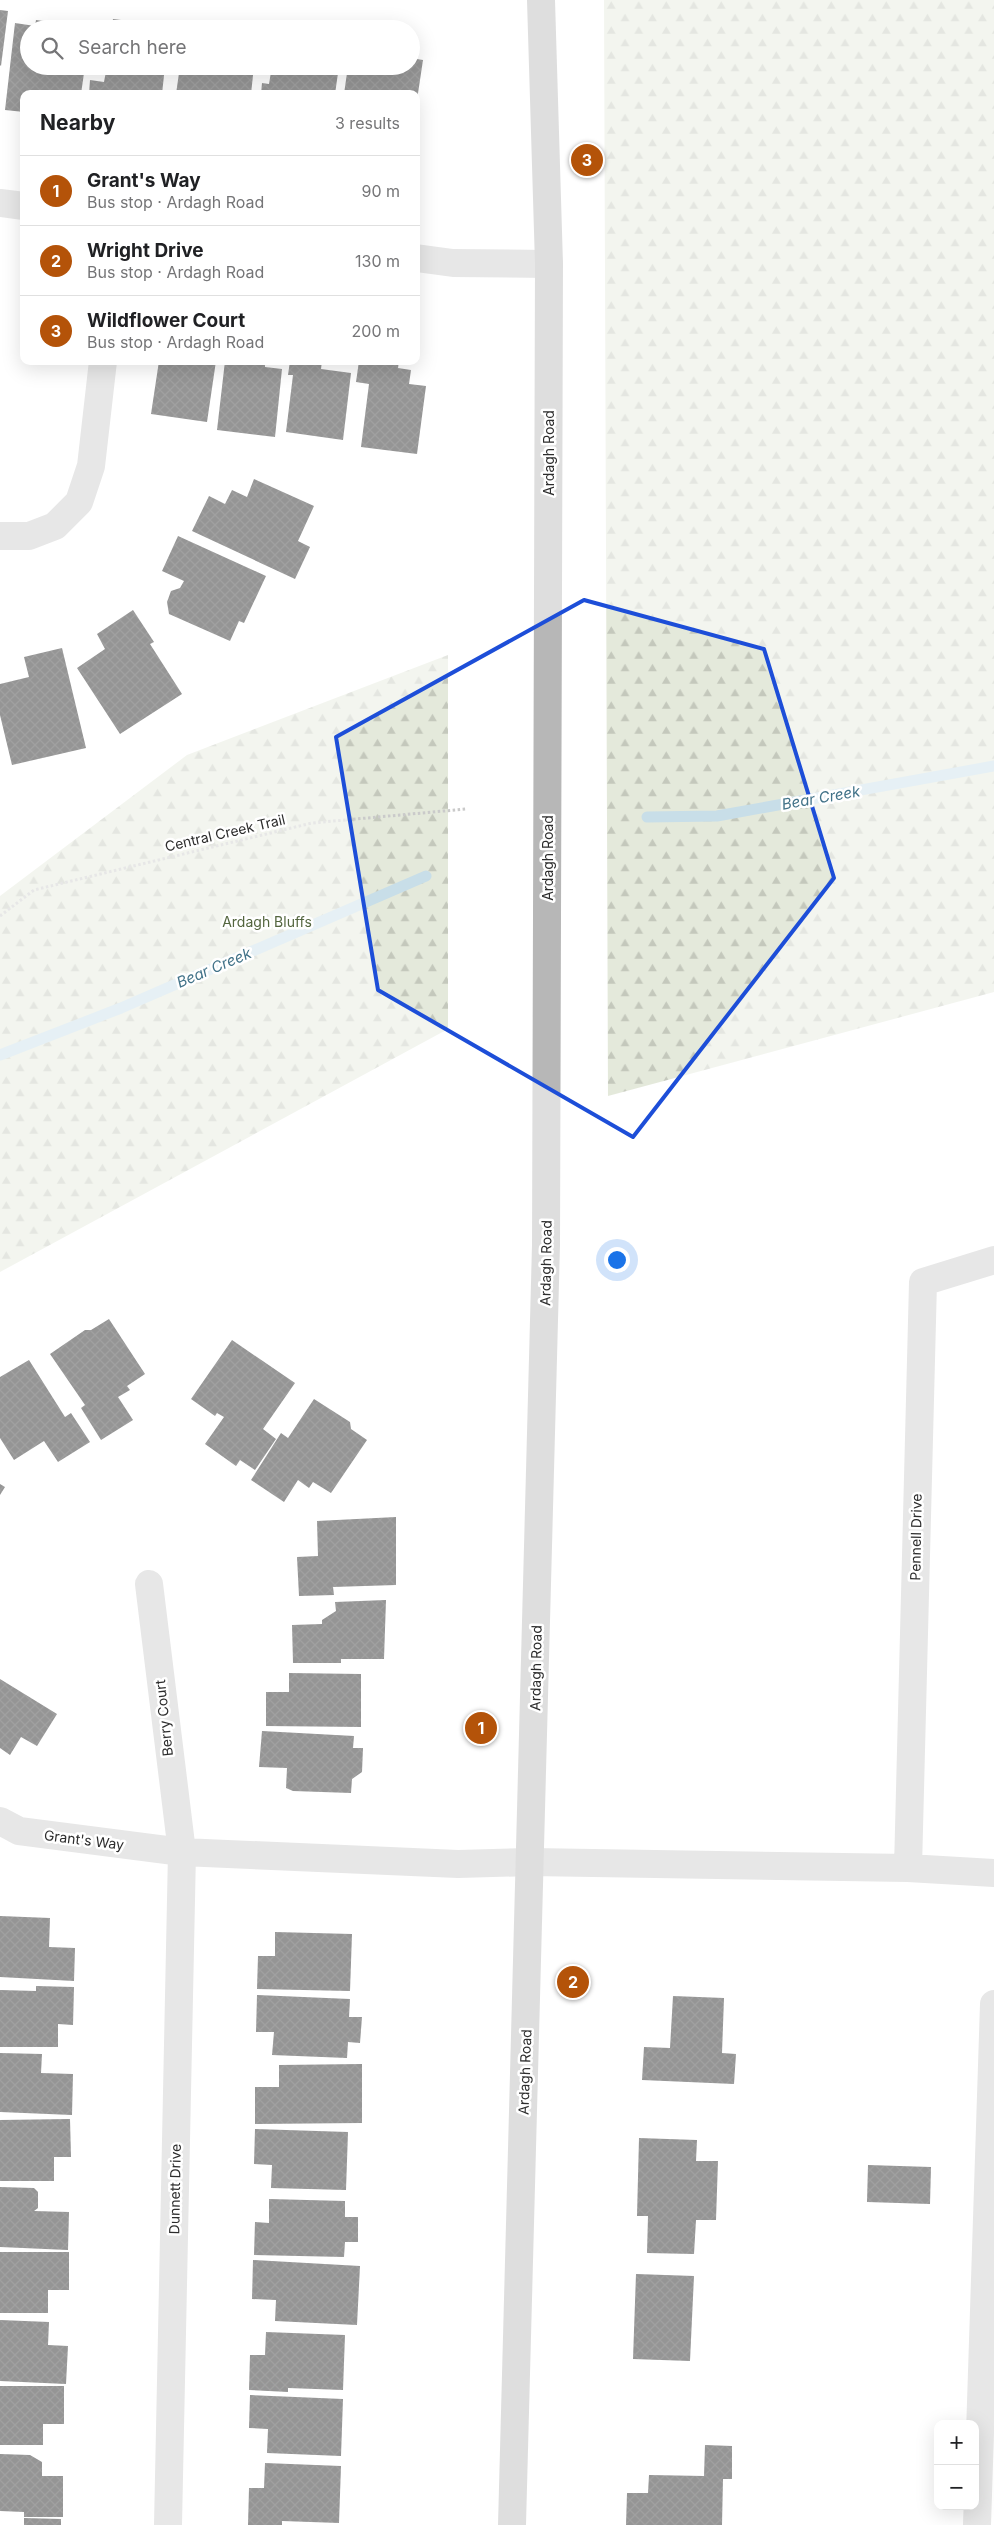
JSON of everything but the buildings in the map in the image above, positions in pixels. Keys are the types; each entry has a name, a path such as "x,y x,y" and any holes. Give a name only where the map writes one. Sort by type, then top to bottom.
{"street":[{"name":"Ardagh Road","path":"512,2525 546,1245 549,264 541,0"},
{"path":"0,203 20,206"},
{"path":"420,259 453,263 549,264"},
{"path":"0,536 29,536 55,526 78,502 91,466 103,365"},
{"name":"Pennell Drive","path":"908,1868 923,1282 994,1260"},
{"name":"Berry Court","path":"149,1584 182,1852"},
{"name":"Grant's Way","path":"0,1820 19,1831 182,1852 458,1864 531,1862 908,1868 994,1873"},
{"name":"Dunnett Drive","path":"168,2525 182,1852"},
{"path":"977,2525 994,2004"}],"path":[{"name":"Central Creek Trail","path":"0,916 34,890 312,823 466,809"}],"highlighted area":[{"path":"584,600 764,649 834,878 633,1137 378,990 336,737"}],"green space":[{"path":"604,0 994,0 994,992 608,1096"},
{"name":"Ardagh Bluffs","path":"448,655 448,1029 0,1272 0,896 187,755"}],"waterway":[{"name":"Bear Creek","path":"647,817 717,816 994,766"},
{"name":"Bear Creek","path":"0,1055 121,1008 426,876"}],"place":[{"name":"Wildflower Court","path":"587,160"},
{"name":"Grant's Way","path":"481,1728"},
{"name":"Wright Drive","path":"573,1982"}]}
